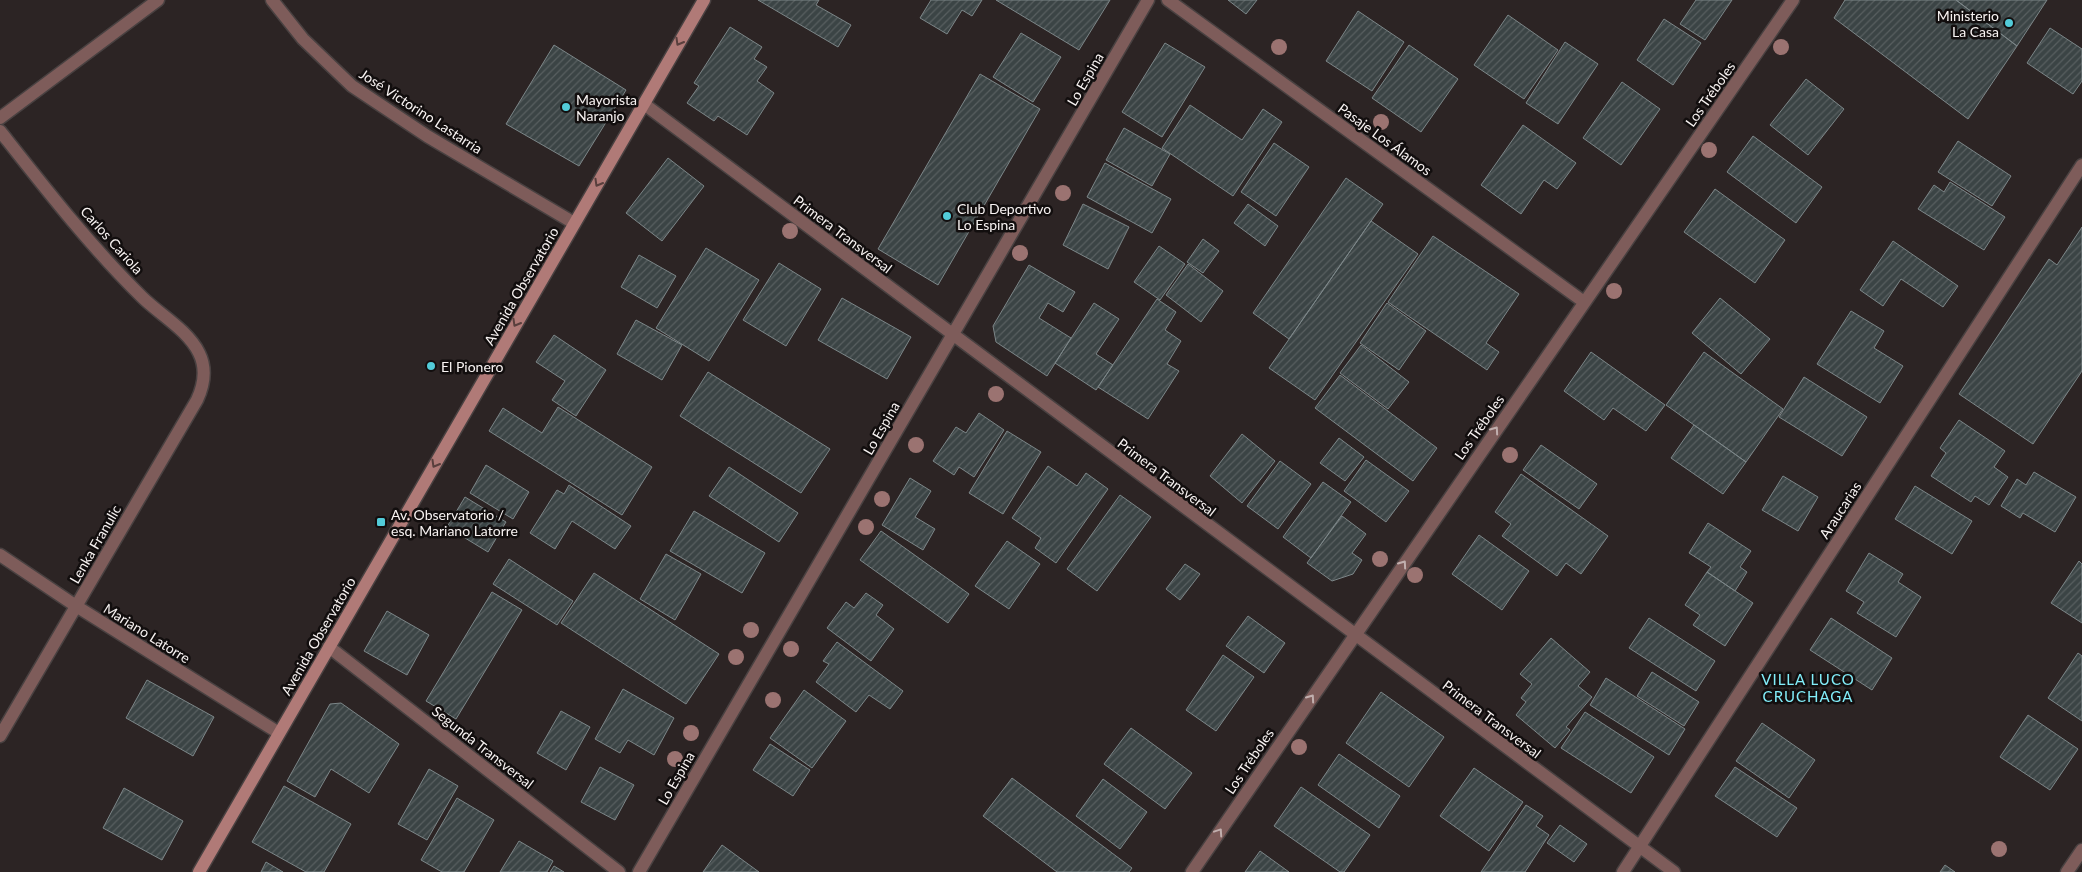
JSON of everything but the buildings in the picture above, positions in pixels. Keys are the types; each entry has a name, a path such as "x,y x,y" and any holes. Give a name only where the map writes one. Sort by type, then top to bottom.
{"main road":[{"name":"Avenida Observatorio","path":"198,872 704,0"}],"street":[{"path":"0,118 158,0"},
{"name":"José Victorino Lastarria","path":"272,0 303,39 352,86 427,136 574,223"},
{"name":"Lo Espina","path":"639,872 1148,0"},
{"name":"Pasaje Los Álamos","path":"1168,0 1584,302"},
{"name":"Los Tréboles","path":"1192,872 1793,0"},
{"name":"Primera Transversal","path":"644,104 1674,872"},
{"name":"Carlos Cariola","path":"0,132 83,232 142,297 192,342 203,365"},
{"name":"Araucarias","path":"1623,872 2082,164"},
{"name":"Lenka Franulic","path":"0,736 197,400 203,383 203,365"},
{"name":"Mariano Latorre","path":"0,555 76,606 279,733"},
{"name":"Segunda Transversal","path":"329,647 619,872"},
{"path":"2067,872 2082,850"}],"place":[{"name":"Ministerio La Casa","path":"2009,23"},
{"name":"Mayorista Naranjo","path":"566,107"},
{"name":"Club Deportivo Lo Espina","path":"947,216"},
{"name":"El Pionero","path":"431,366"},
{"name":"Av. Observatorio / esq. Mariano Latorre","path":"381,522"}],"district":[{"name":"VILLA LUCO CRUCHAGA","path":"1808,688"}]}
